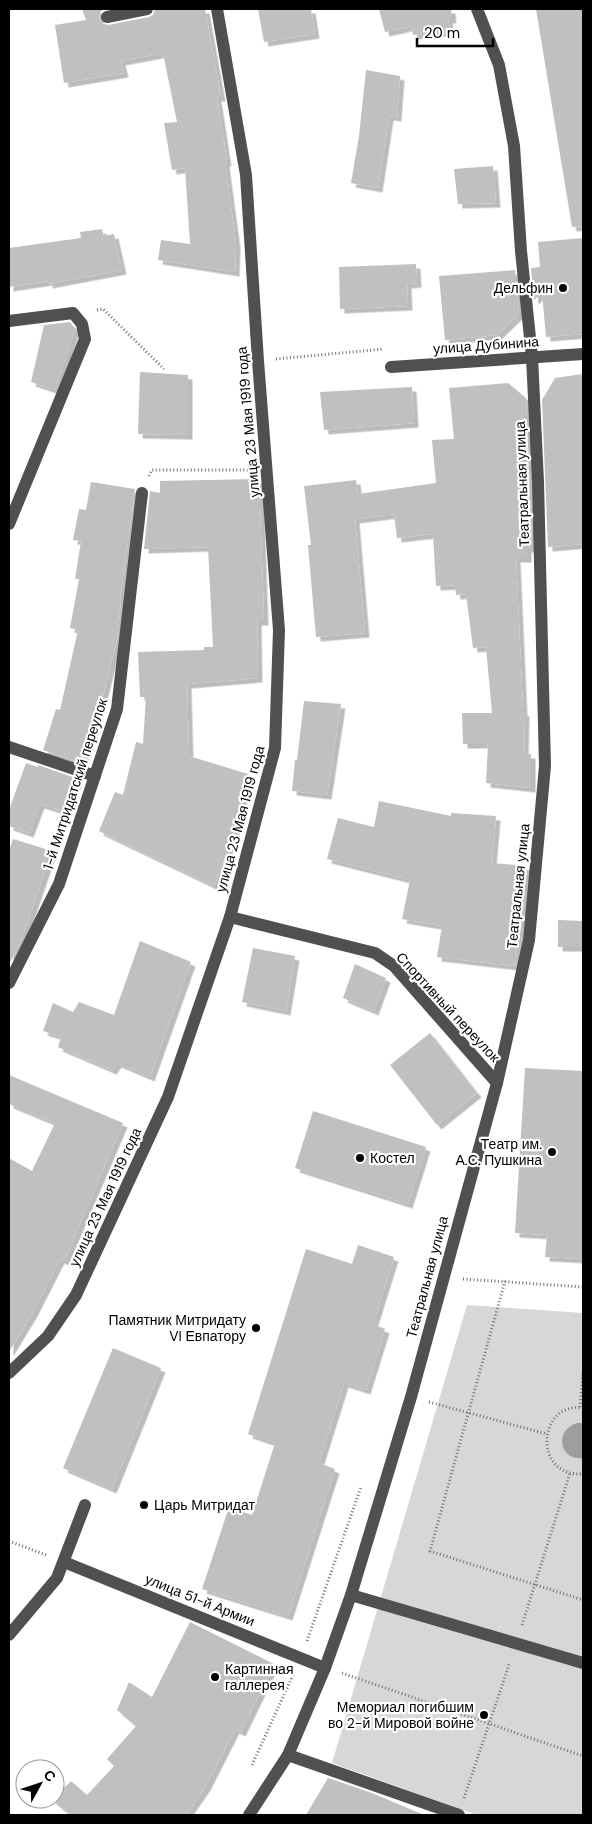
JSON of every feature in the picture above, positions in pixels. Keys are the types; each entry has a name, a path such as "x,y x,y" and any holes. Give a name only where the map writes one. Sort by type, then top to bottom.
{"street":[{"path":"106,17 146,9"},
{"name":"улица 23 Мая 1919 года","path":"9,1373 48,1336 76,1295 168,1097 230,917 275,748 279,630 246,175 217,9"},
{"name":"Театральная улица","path":"249,1815 288,1755 325,1668 350,1595 411,1397 497,1083 529,940 545,766 538,482 532,357 521,251 514,146 499,65 477,9"},
{"path":"9,321 73,314 82,324 85,339 9,524"},
{"name":"улица Дубинина","path":"392,367 583,354"},
{"name":"1-й Митридатский переулок","path":"9,983 58,884 117,709 142,493"},
{"path":"9,748 95,776"},
{"name":"Спортивный переулок","path":"230,917 376,953 394,966 497,1083"},
{"path":"9,1635 57,1578 85,1505"},
{"name":"улица 51-й Армии","path":"64,1562 325,1668"},
{"path":"350,1595 583,1663"},
{"path":"288,1755 458,1815"}],"path":[{"path":"73,314 103,310 164,369"},
{"path":"258,361 384,349"},
{"path":"142,493 152,470 268,470"},
{"path":"443,1277 583,1287"},
{"path":"505,1281 430,1551 583,1600"},
{"path":"583,1372 582,1408 567,1410 557,1416 550,1425 546,1446 550,1457 557,1466 570,1473 583,1474"},
{"path":"411,1397 547,1434"},
{"path":"252,1765 301,1657 362,1484"},
{"path":"9,1542 64,1562"},
{"path":"325,1668 583,1756"}],"shaded area":[{"path":"467,1305 583,1313 583,1815 477,1815 332,1763"},
{"path":"577,1423 583,1423 583,1458 575,1458 569,1455 564,1450 562,1444 565,1432"}],"building":[{"path":"82,9 107,9 101,11 99,18 101,23 108,25 149,17 153,15 155,9 205,9 221,97 217,97 227,162 225,162 236,244 235,272 158,260 161,240 190,244 185,168 172,170 164,123 177,122 163,53 121,61 124,73 64,83 55,25 86,20"},
{"path":"258,9 311,9 315,34 264,42"},
{"path":"379,9 451,9 452,19 448,19 450,31 413,35 412,26 385,32"},
{"path":"536,9 583,9 583,226 572,227"},
{"path":"366,70 400,76 397,117 389,116 378,188 351,183 359,136"},
{"path":"493,166 496,203 458,204 454,169"},
{"path":"102,229 104,236 114,234 122,270 48,284 48,281 9,287 9,248 81,238 80,232"},
{"name":"Дельфин","path":"583,238 583,334 546,337 542,293 534,300 531,268 540,267 538,242"},
{"path":"416,264 417,283 407,284 408,306 340,309 339,267"},
{"path":"515,270 519,314 497,335 445,340 439,276"},
{"path":"70,322 75,329 55,390 31,382 44,325"},
{"path":"140,372 188,375 188,435 138,434"},
{"path":"583,374 583,544 548,547 542,400 555,378"},
{"path":"508,383 526,398 532,548 527,548 527,558 516,558 523,712 525,712 524,754 531,754 531,788 486,783 488,744 463,744 462,713 492,713 486,647 473,648 466,594 456,595 455,585 436,586 433,534 397,538 394,514 355,519 365,633 316,637 308,545 311,545 304,486 356,480 358,494 436,483 432,440 454,439 449,388"},
{"path":"412,387 414,423 324,430 320,392"},
{"path":"259,479 264,621 257,621 258,678 187,684 189,756 248,774 236,828 214,886 99,831 115,792 123,795 136,742 143,744 146,697 140,697 138,652 204,650 204,647 213,647 208,547 144,549 150,491 160,493 160,481"},
{"path":"91,482 135,489 120,599 117,639 101,704 82,763 43,750 56,709 60,710 78,630 70,628 79,579 75,579 81,541 73,540 79,509 86,510"},
{"path":"304,701 341,704 327,795 292,791"},
{"path":"26,763 38,767 38,765 78,779 66,812 40,804 29,833 9,826 9,810"},
{"path":"379,801 451,816 451,813 496,816 492,863 527,866 515,966 437,957 442,926 402,919 410,880 327,859 338,818 374,827"},
{"path":"13,839 52,851 21,941 9,965 9,851"},
{"path":"558,920 583,921 583,947 558,947"},
{"path":"140,941 191,962 150,1077 117,1063 112,1070 58,1047 61,1037 43,1031 53,1003 73,1012 79,1002 114,1015"},
{"path":"253,948 295,956 286,1011 242,1002"},
{"path":"355,964 386,978 374,1011 343,998"},
{"path":"430,1033 477,1093 437,1125 390,1065"},
{"name":"Театр им. А.С. Пушкина","path":"525,1068 583,1071 583,1259 545,1257 547,1235 515,1233"},
{"path":"9,1075 123,1123 64,1261 60,1259 33,1312 9,1352 9,1158 32,1171 55,1123 9,1104"},
{"name":"Костел","path":"313,1111 426,1147 408,1204 295,1168"},
{"path":"358,1245 394,1257 373,1324 385,1329 366,1390 344,1383 319,1463 335,1469 288,1616 202,1589 229,1507 252,1515 275,1443 248,1434 306,1249 352,1264"},
{"path":"113,1348 161,1368 112,1489 63,1468"},
{"path":"190,1622 274,1664 241,1732 235,1729 206,1786 186,1815 70,1815 63,1809 65,1809 65,1787 71,1781 87,1795 114,1766 107,1759 136,1726 117,1710 129,1682 152,1697"},
{"path":"328,1778 372,1793 424,1815 306,1815"}],"place":[{"name":"Дельфин","path":"563,288"},
{"name":"Театр им. А.С. Пушкина","path":"552,1152"},
{"name":"Костел","path":"360,1158"},
{"name":"Памятник Митридату VI Евпатору","path":"256,1328"},
{"name":"Царь Митридат","path":"144,1505"},
{"name":"Картинная галлерея","path":"215,1677"},
{"name":"Мемориал погибшим во 2-й Мировой войне","path":"484,1715"}]}
